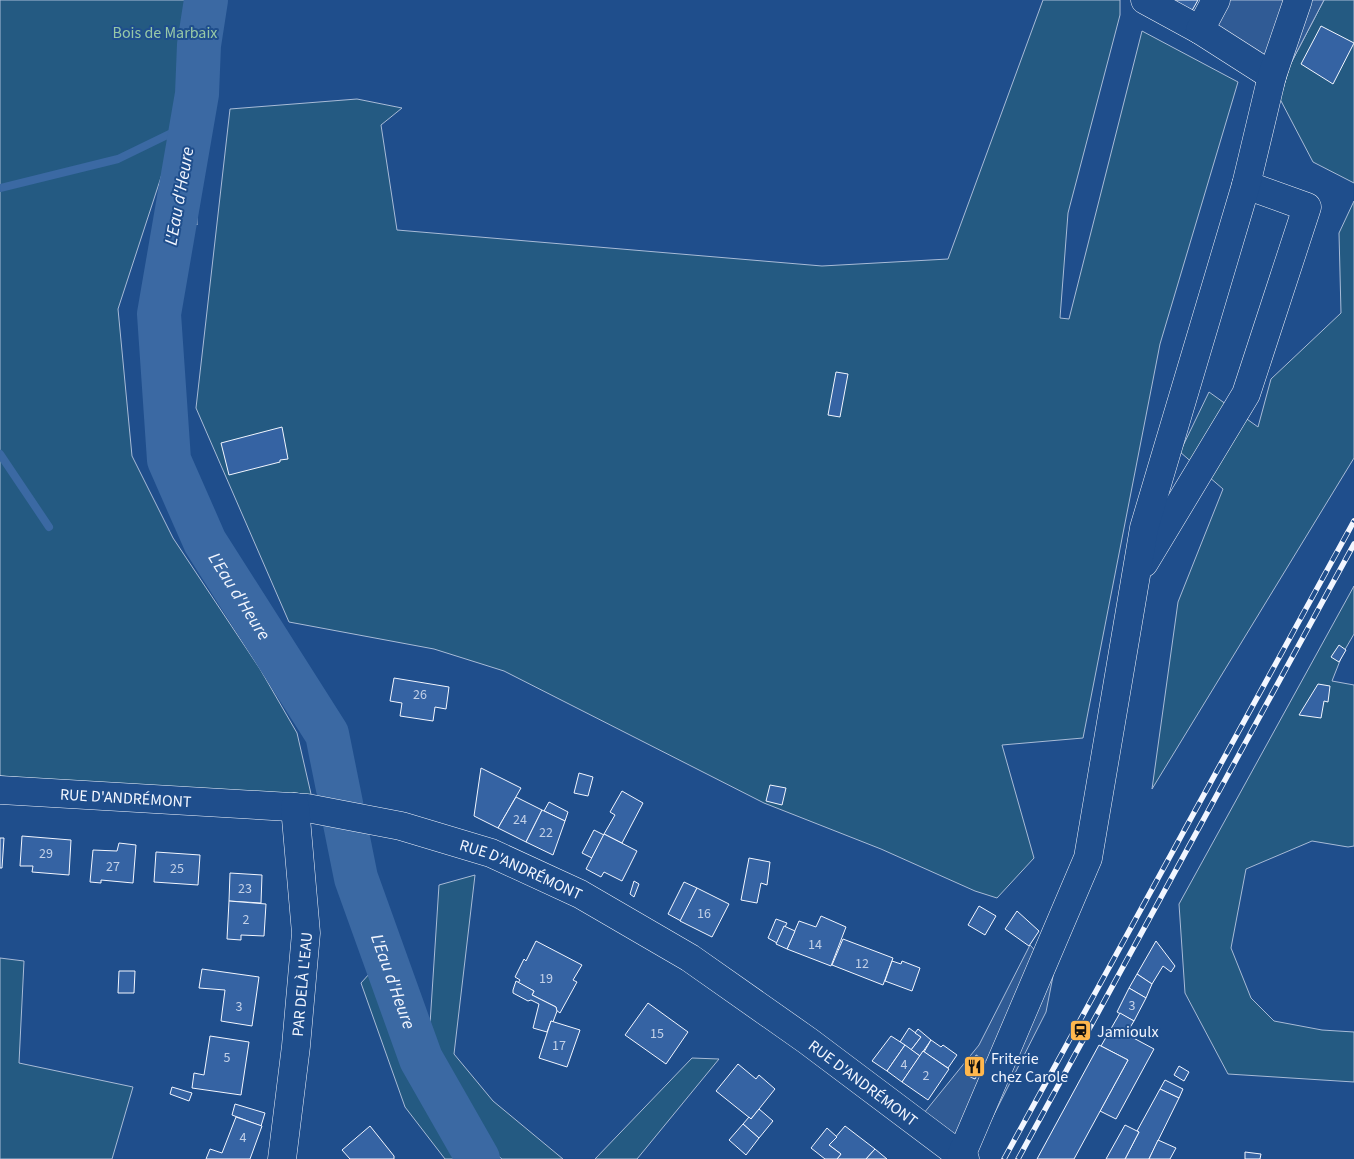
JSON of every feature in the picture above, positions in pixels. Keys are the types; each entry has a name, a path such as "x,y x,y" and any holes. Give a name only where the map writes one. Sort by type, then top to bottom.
{"street":[{"path":"1145,0 1200,30 1272,76"},
{"path":"1200,30 1216,0"},
{"path":"963,1158 1088,858 1144,528 1246,185 1272,76 1298,0"},
{"path":"1136,577 1246,394 1307,207 1246,185"},
{"name":"RUE D'ANDRÉMONT","path":"0,790 301,808 401,826 491,853 580,894 690,958 808,1041 963,1158"},
{"name":"PAR DELÀ L'EAU","path":"282,1159 296,1046 306,933 301,808"}],"green space":[{"name":"Bois de Marbaix","path":"0,0 198,0 196,85 197,225 165,165 118,309 132,456 173,538 260,669 297,733 311,794 302,800 0,776"},
{"path":"1043,0 1120,0 1120,15 1068,213 1060,318 1069,319 1142,31 1238,82 1160,344 1083,738 1002,745 1034,858 997,898 975,891 881,849 764,803 504,671 434,649 289,622 196,408 230,109 357,99 402,108 381,125 397,230 822,266 948,259"},
{"path":"1324,0 1354,0 1354,183 1313,162 1280,99 1290,65"},
{"path":"1354,201 1354,458 1152,789 1178,602 1223,489 1180,452 1209,392 1258,427 1271,379 1341,313 1339,233"},
{"path":"1354,586 1354,634 1343,653 1332,681 1354,685 1354,846 1348,847 1312,841 1246,869 1231,948 1251,998 1274,1021 1322,1030 1354,1032 1354,1082 1228,1074 1185,993 1179,904"},
{"path":"475,875 454,1054 493,1101 563,1159 502,1159 483,1144 428,1055 439,885"},
{"path":"0,958 24,961 19,1063 133,1087 112,1159 0,1159"},
{"path":"370,973 431,1109 478,1159 445,1159 405,1107 361,983"},
{"path":"692,1058 719,1059 637,1159 595,1159"}],"shaded area":[{"path":"1212,0 1324,0 1290,65 1280,99 1263,88 1195,33"},
{"path":"1030,945 1054,971 1046,1012 976,1150 924,1113 979,1045"}],"building":[{"path":"1165,0 1198,0 1190,14"},
{"path":"1321,26 1354,43 1333,84 1301,64"},
{"path":"836,372 848,374 840,417 828,415"},
{"path":"282,427 288,459 229,475 221,443"},
{"path":"1339,645 1346,650 1339,662 1331,657"},
{"path":"394,678 449,687 446,709 435,707 433,721 400,716 402,703 390,701"},
{"path":"1318,684 1330,686 1328,702 1324,701 1321,718 1299,715"},
{"path":"481,768 521,788 498,828 474,816"},
{"path":"579,773 593,777 588,796 574,793"},
{"path":"770,785 786,788 782,805 766,801"},
{"path":"622,791 643,803 622,843 604,834 615,815 610,812"},
{"path":"516,797 542,810 526,842 498,828"},
{"path":"549,802 568,812 565,821 544,811"},
{"path":"542,810 565,821 553,855 526,842"},
{"path":"594,830 604,835 592,858 582,853"},
{"path":"604,834 637,851 622,881 604,872 601,877 586,869"},
{"path":"22,836 71,840 69,875 32,872 33,866 20,866"},
{"path":"0,838 4,838 2,868 0,868"},
{"path":"119,843 136,845 133,883 101,880 101,883 90,882 93,850 117,851"},
{"path":"156,852 200,855 198,885 154,882"},
{"path":"749,858 770,862 767,885 761,883 757,903 741,900"},
{"path":"230,873 262,875 261,903 229,901"},
{"path":"634,881 639,884 634,897 630,894"},
{"path":"684,882 697,888 681,921 668,914"},
{"path":"697,888 729,904 712,937 680,921"},
{"path":"229,901 266,904 264,936 241,935 241,940 227,939"},
{"path":"979,906 996,916 985,935 968,925"},
{"path":"1017,911 1039,931 1029,946 1005,929"},
{"path":"821,916 846,927 831,966 787,949 799,921 816,927"},
{"path":"776,919 787,923 777,943 768,938"},
{"path":"784,926 795,931 787,949 776,944"},
{"path":"843,939 893,958 883,985 832,965"},
{"path":"536,941 582,965 573,980 577,982 560,1013 556,1010 556,1007 532,995 534,991 518,983 520,980 515,977"},
{"path":"1156,941 1175,966 1171,972 1163,966 1152,984 1137,974"},
{"path":"892,961 901,964 902,961 920,968 912,991 885,981"},
{"path":"202,969 259,977 252,1026 221,1021 225,990 199,988"},
{"path":"119,971 135,971 134,993 118,993"},
{"path":"1137,974 1152,984 1146,998 1129,988"},
{"path":"516,981 534,991 532,995 556,1007 557,1011 547,1032 533,1028 539,1004 531,1000 528,1001 513,993"},
{"path":"1129,988 1146,998 1134,1021 1117,1012"},
{"path":"648,1003 688,1032 666,1064 625,1035"},
{"path":"1120,1013 1134,1021 1126,1034 1154,1049 1116,1119 1100,1111 1128,1060 1101,1046"},
{"path":"551,1021 580,1030 567,1067 539,1058"},
{"path":"909,1028 921,1037 911,1050 900,1042"},
{"path":"918,1029 931,1040 920,1056 911,1050 921,1037 915,1033"},
{"path":"210,1036 249,1042 241,1095 192,1088 194,1073 204,1075"},
{"path":"891,1036 905,1045 887,1071 872,1061"},
{"path":"931,1040 941,1047 943,1045 957,1055 948,1068 924,1052"},
{"path":"905,1045 920,1056 902,1082 887,1071"},
{"path":"1099,1045 1128,1060 1074,1159 1037,1159"},
{"path":"923,1051 949,1069 928,1100 902,1082"},
{"name":"Friterie chez Carole","path":"976,1055 985,1060 975,1079 966,1075"},
{"path":"738,1064 756,1079 759,1075 775,1089 751,1119 716,1091"},
{"path":"1179,1066 1189,1072 1184,1081 1174,1075"},
{"path":"1165,1080 1183,1089 1179,1098 1160,1089"},
{"path":"172,1087 192,1093 189,1101 170,1094"},
{"path":"1160,1089 1179,1098 1149,1159 1125,1159 1139,1132 1137,1131"},
{"path":"235,1104 265,1113 261,1126 232,1115"},
{"path":"759,1109 773,1121 759,1138 743,1124 749,1117 751,1119"},
{"path":"236,1117 262,1126 250,1159 206,1159 210,1149 222,1153"},
{"path":"743,1124 759,1138 746,1155 729,1140"},
{"path":"1125,1125 1139,1132 1125,1159 1106,1159"},
{"path":"370,1126 394,1156 394,1159 350,1159 342,1150"},
{"path":"845,1126 875,1149 866,1159 837,1159 841,1154 829,1145"},
{"path":"827,1128 837,1137 829,1145 841,1154 837,1159 825,1159 811,1148"},
{"path":"1158,1140 1176,1148 1170,1159 1149,1159"},
{"path":"875,1149 887,1159 866,1159"},
{"path":"1245,1152 1261,1154 1260,1159 1245,1159"}],"waterway":[{"name":"L'Eau d'Heure","path":"206,0 199,45 197,94 159,314 169,460 205,542 327,734 356,878 421,1059 478,1159"},
{"path":"0,188 118,159 192,123"},
{"path":"0,454 49,527"}],"railway":[{"path":"1004,1159 1354,521"},
{"path":"1018,1159 1354,544"}],"place":[{"name":"Jamioulx","path":"1081,1031"},
{"name":"Friterie chez Carole","path":"975,1067"}]}
